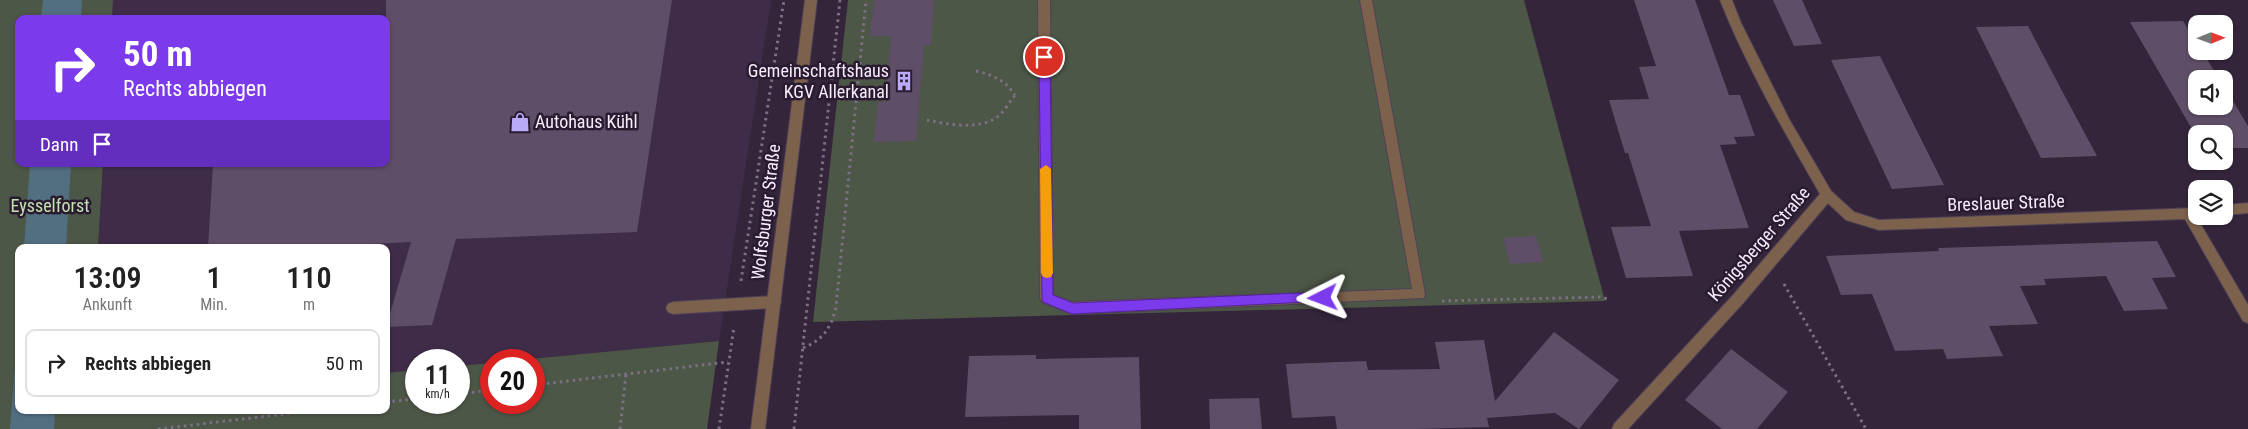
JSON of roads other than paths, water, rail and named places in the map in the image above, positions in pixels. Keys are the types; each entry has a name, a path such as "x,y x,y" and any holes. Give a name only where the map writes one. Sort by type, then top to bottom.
{"street":[{"name":"Wolfsburger Straße","path":"758,429 811,0"},
{"path":"1044,0 1048,298 1072,308 1419,294 1366,0"},
{"name":"Königsberger Straße","path":"1618,429 1739,298 1827,195 1785,122 1735,24 1726,0"},
{"name":"Breslauer Straße","path":"1827,195 1850,216 1879,225 2188,213"},
{"path":"2233,209 2248,208"},
{"path":"2198,225 2248,317"},
{"path":"673,308 774,302"}],"water":[{"path":"43,0 82,0 81,15 41,15"},
{"path":"30,167 71,167 66,244 24,244"},
{"path":"15,365 15,414 55,414 54,429 10,429"}],"place":[{"name":"Gemeinschaftshaus KGV Allerkanal","path":"904,81"},
{"name":"Autohaus Kühl","path":"520,122"}],"park label":[{"name":"Eysselforst","path":"50,206"}]}
